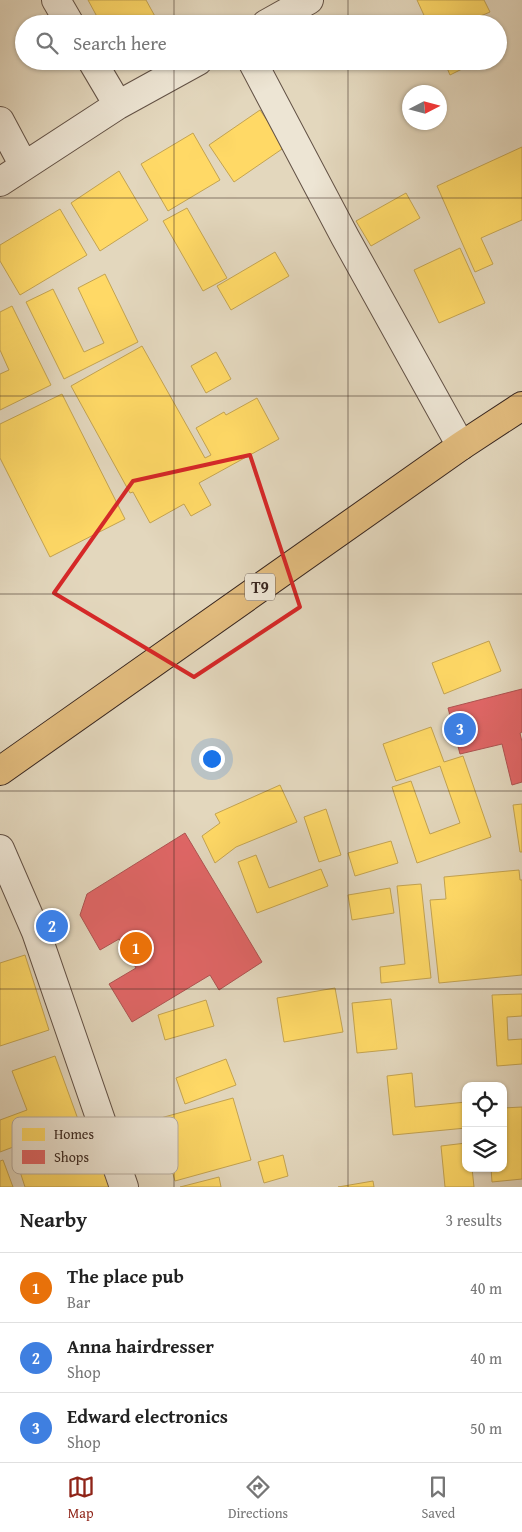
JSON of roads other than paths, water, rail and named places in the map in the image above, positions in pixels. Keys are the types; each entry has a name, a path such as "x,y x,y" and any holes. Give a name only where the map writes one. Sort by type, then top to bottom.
{"highway":[{"name":"T9","path":"0,772 461,446 522,406"}],"street":[{"path":"56,0 65,15"},
{"path":"282,15 309,0"},
{"path":"97,70 118,105"},
{"path":"0,182 118,105 182,70"},
{"path":"257,70 345,237 461,446"},
{"path":"0,121 24,166"},
{"path":"0,849 36,932 100,1117"},
{"path":"120,1174 124,1187"}],"place":[{"name":"Edward electronics","path":"460,729"},
{"name":"Anna hairdresser","path":"52,926"},
{"name":"The place pub","path":"136,948"}]}
